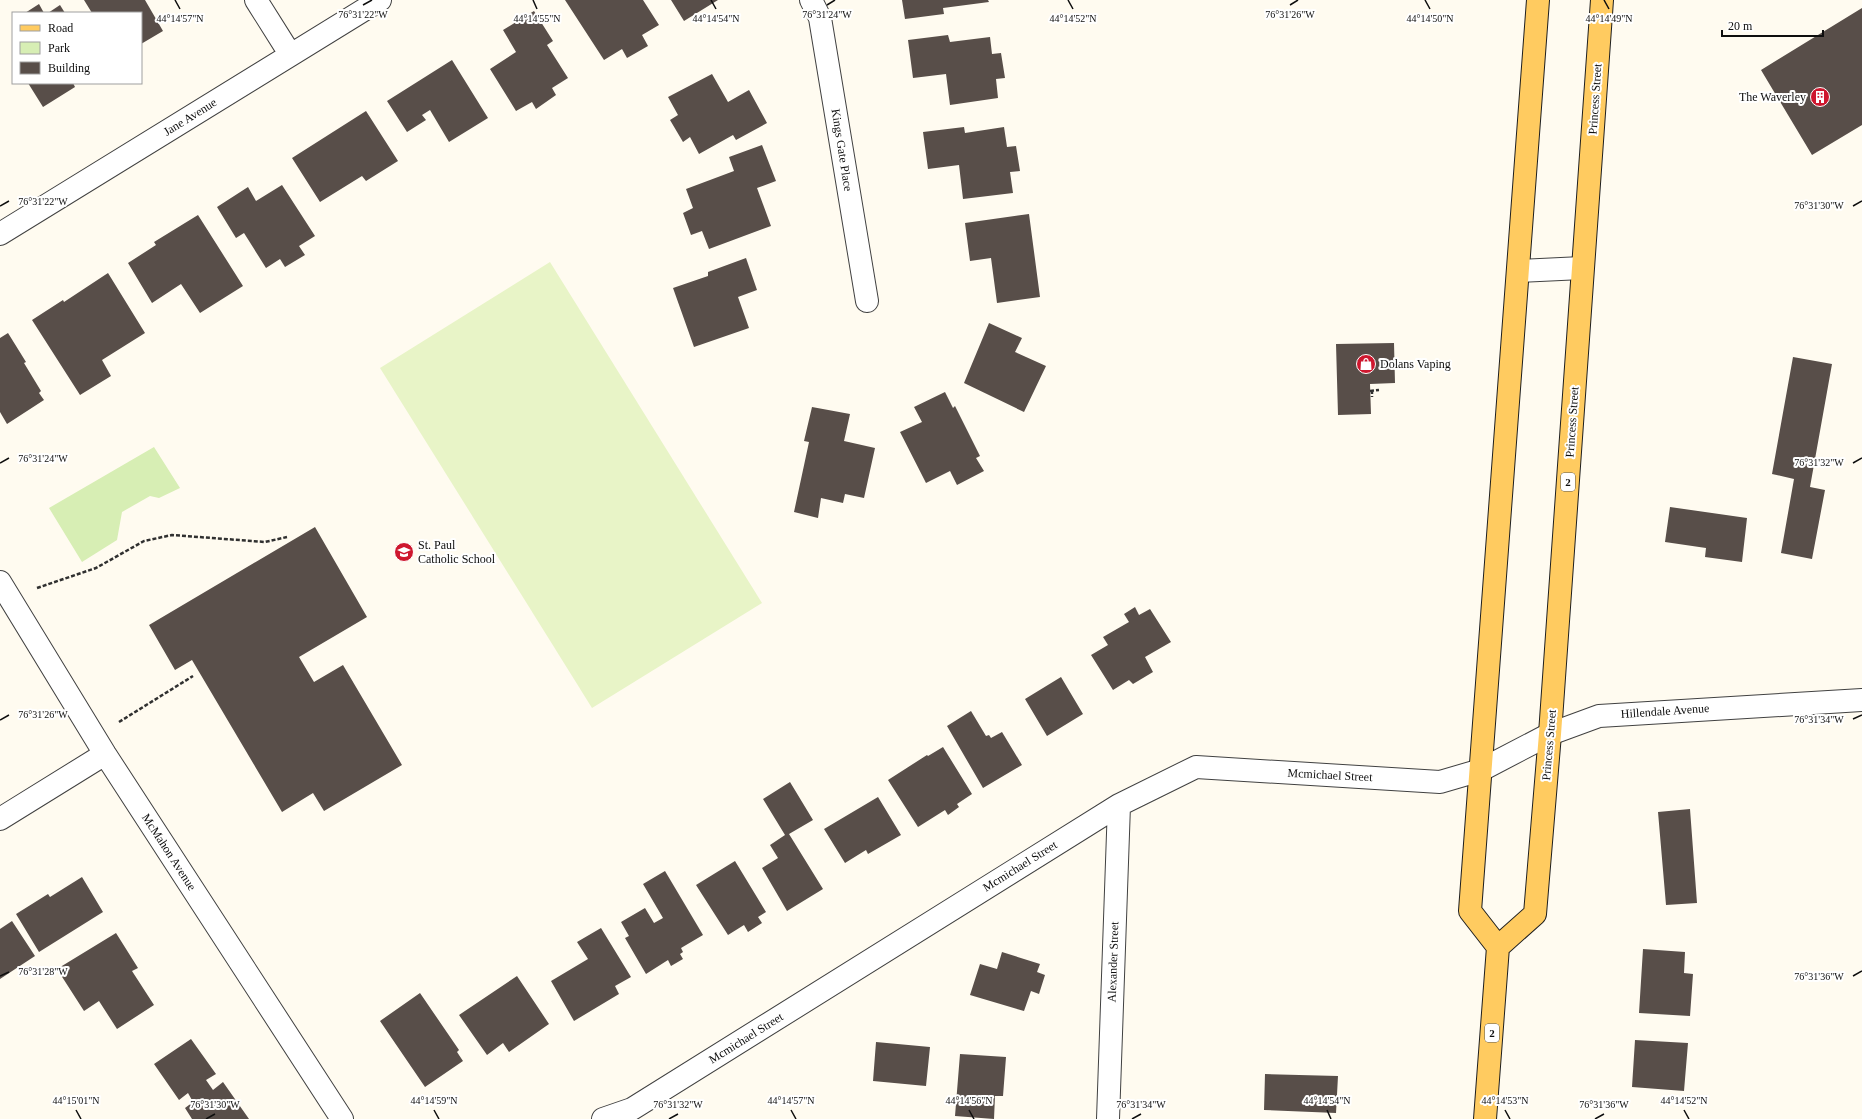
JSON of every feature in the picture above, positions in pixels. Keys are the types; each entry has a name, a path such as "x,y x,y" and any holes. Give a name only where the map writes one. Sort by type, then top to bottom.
{"main road":[{"path":"1498,947 1470,910 1538,0"},
{"name":"Princess Street","path":"1498,947 1535,914 1550,734 1602,0"},
{"name":"2","path":"1485,1119 1498,947"}],"street":[{"path":"256,0 290,54"},
{"name":"Jane Avenue","path":"0,234 290,54 380,0"},
{"name":"Kings Gate Place","path":"811,0 820,18 867,301"},
{"path":"1518,272 1582,268"},
{"name":"McMahon Avenue","path":"0,582 105,754 342,1119"},
{"name":"Hillendale Avenue","path":"1481,770 1550,734 1599,716 1862,700"},
{"path":"0,819 105,754"},
{"name":"Mcmichael Street","path":"603,1119 632,1109 1119,805 1196,767 1440,782 1481,770"},
{"name":"Alexander Street","path":"1108,1119 1119,805"}],"path":[{"path":"1372,397 1371,390 1379,390"},
{"path":"35,589 96,568 144,541 172,535 265,542 287,537"},
{"path":"119,722 193,676"}],"green space":[{"path":"550,262 762,603 592,708 380,368"},
{"path":"154,447 180,488 159,498 150,496 122,512 117,540 82,562 49,508"}],"building":[{"path":"84,0 145,0 163,31 142,43 142,12 91,12"},
{"path":"565,0 643,0 659,25 642,35 648,46 627,58 622,49 604,60"},
{"path":"671,0 718,0 684,21"},
{"path":"902,0 988,0 989,2 943,8 944,14 905,19"},
{"path":"39,4 43,12 27,12"},
{"path":"60,5 64,12 50,12"},
{"name":"The Waverley","path":"1862,8 1862,125 1812,155 1761,70"},
{"path":"534,11 553,41 547,45 568,78 552,88 556,95 536,109 532,102 516,111 490,69 516,52 503,30"},
{"path":"948,35 950,42 990,37 992,54 1001,53 1005,78 996,79 998,98 950,105 946,74 913,78 908,40"},
{"path":"452,60 488,118 449,142 430,110 422,115 426,120 407,132 387,101"},
{"path":"712,74 728,102 749,90 767,123 736,140 733,135 699,154 690,137 683,142 670,120 678,115 668,97"},
{"path":"29,84 74,84 75,87 43,107"},
{"path":"366,111 398,161 366,181 362,176 320,202 292,158"},
{"path":"964,127 965,133 1004,127 1007,147 1016,146 1020,171 1010,172 1013,193 963,199 959,165 928,169 923,132"},
{"path":"762,145 776,181 757,188 771,226 709,249 702,231 691,235 683,213 693,208 686,189 734,171 729,157"},
{"path":"282,185 315,236 299,246 305,255 285,267 280,259 266,268 244,233 236,238 217,207 248,187 256,201"},
{"path":"1029,214 1040,297 997,303 991,258 970,261 965,223"},
{"path":"198,215 243,286 200,313 181,284 152,303 128,263 156,245 154,242"},
{"path":"746,258 757,290 738,297 749,328 694,347 673,288 708,276 708,272"},
{"path":"108,273 145,333 102,360 111,376 80,395 32,320 63,300 64,302"},
{"path":"989,323 1022,338 1015,352 1046,366 1024,412 964,383"},
{"path":"8,333 26,362 24,363 41,391 39,393 44,400 7,424 0,412 0,338"},
{"name":"Dolans Vaping","path":"1394,343 1395,383 1370,384 1371,414 1338,415 1336,344"},
{"path":"1793,357 1832,364 1810,487 1825,490 1812,559 1781,553 1794,479 1772,474"},
{"path":"945,392 953,408 955,406 980,456 976,458 984,471 957,485 950,471 926,483 900,432 922,422 914,407"},
{"path":"812,407 850,414 844,441 875,448 864,498 845,494 843,503 821,498 818,518 794,512 809,442 804,441"},
{"path":"1670,507 1747,518 1742,562 1705,557 1706,548 1665,542"},
{"path":"315,527 367,617 299,657 314,682 343,665 402,765 324,811 313,793 282,812 192,660 175,670 149,625"},
{"path":"1135,607 1139,615 1150,609 1171,642 1145,657 1153,672 1133,684 1129,680 1113,690 1091,655 1108,645 1103,637 1129,622 1124,614"},
{"path":"1061,677 1083,714 1047,736 1025,699"},
{"path":"971,711 986,736 989,735 991,738 1002,732 1022,765 983,788 947,726"},
{"path":"943,747 972,794 957,804 959,807 948,815 945,810 918,827 888,780 927,755 928,756"},
{"path":"790,782 813,820 789,834 823,889 787,911 762,868 778,858 770,845 785,835 763,799"},
{"path":"878,797 901,835 868,854 866,850 845,863 824,829"},
{"path":"1690,809 1697,903 1666,905 1658,812"},
{"path":"735,861 766,912 758,917 762,923 748,932 744,925 728,935 696,885"},
{"path":"665,871 703,935 681,948 683,952 680,954 683,959 671,966 668,960 646,974 625,938 629,936 621,922 645,908 654,923 663,918 643,884"},
{"path":"82,877 103,912 39,952 16,914 48,894 50,897"},
{"path":"12,921 35,956 0,979 0,929"},
{"path":"601,928 631,977 615,986 619,994 574,1021 551,981 588,959 577,942"},
{"path":"116,933 138,968 132,971 154,1005 117,1029 99,1001 84,1011 57,969"},
{"path":"1643,949 1685,952 1684,973 1693,974 1690,1016 1639,1013"},
{"path":"1002,952 1040,964 1037,972 1045,975 1039,994 1031,991 1024,1011 970,995 980,964 997,969"},
{"path":"517,976 549,1024 509,1052 503,1043 487,1055 459,1015"},
{"path":"420,993 459,1050 457,1052 463,1061 425,1087 380,1021"},
{"path":"191,1039 216,1074 206,1080 213,1090 223,1082 249,1119 192,1119 185,1108 193,1102 188,1093 179,1100 154,1064"},
{"path":"1635,1040 1688,1043 1684,1091 1632,1087"},
{"path":"876,1042 930,1047 926,1086 873,1081"},
{"path":"960,1054 1006,1057 1003,1096 995,1096 994,1119 955,1116"},
{"path":"1265,1074 1338,1076 1336,1113 1264,1110"}],"place":[{"name":"The Waverley","path":"1820,97"},
{"name":"Dolans Vaping","path":"1366,364"},
{"name":"St. Paul Catholic School","path":"404,552"}]}
